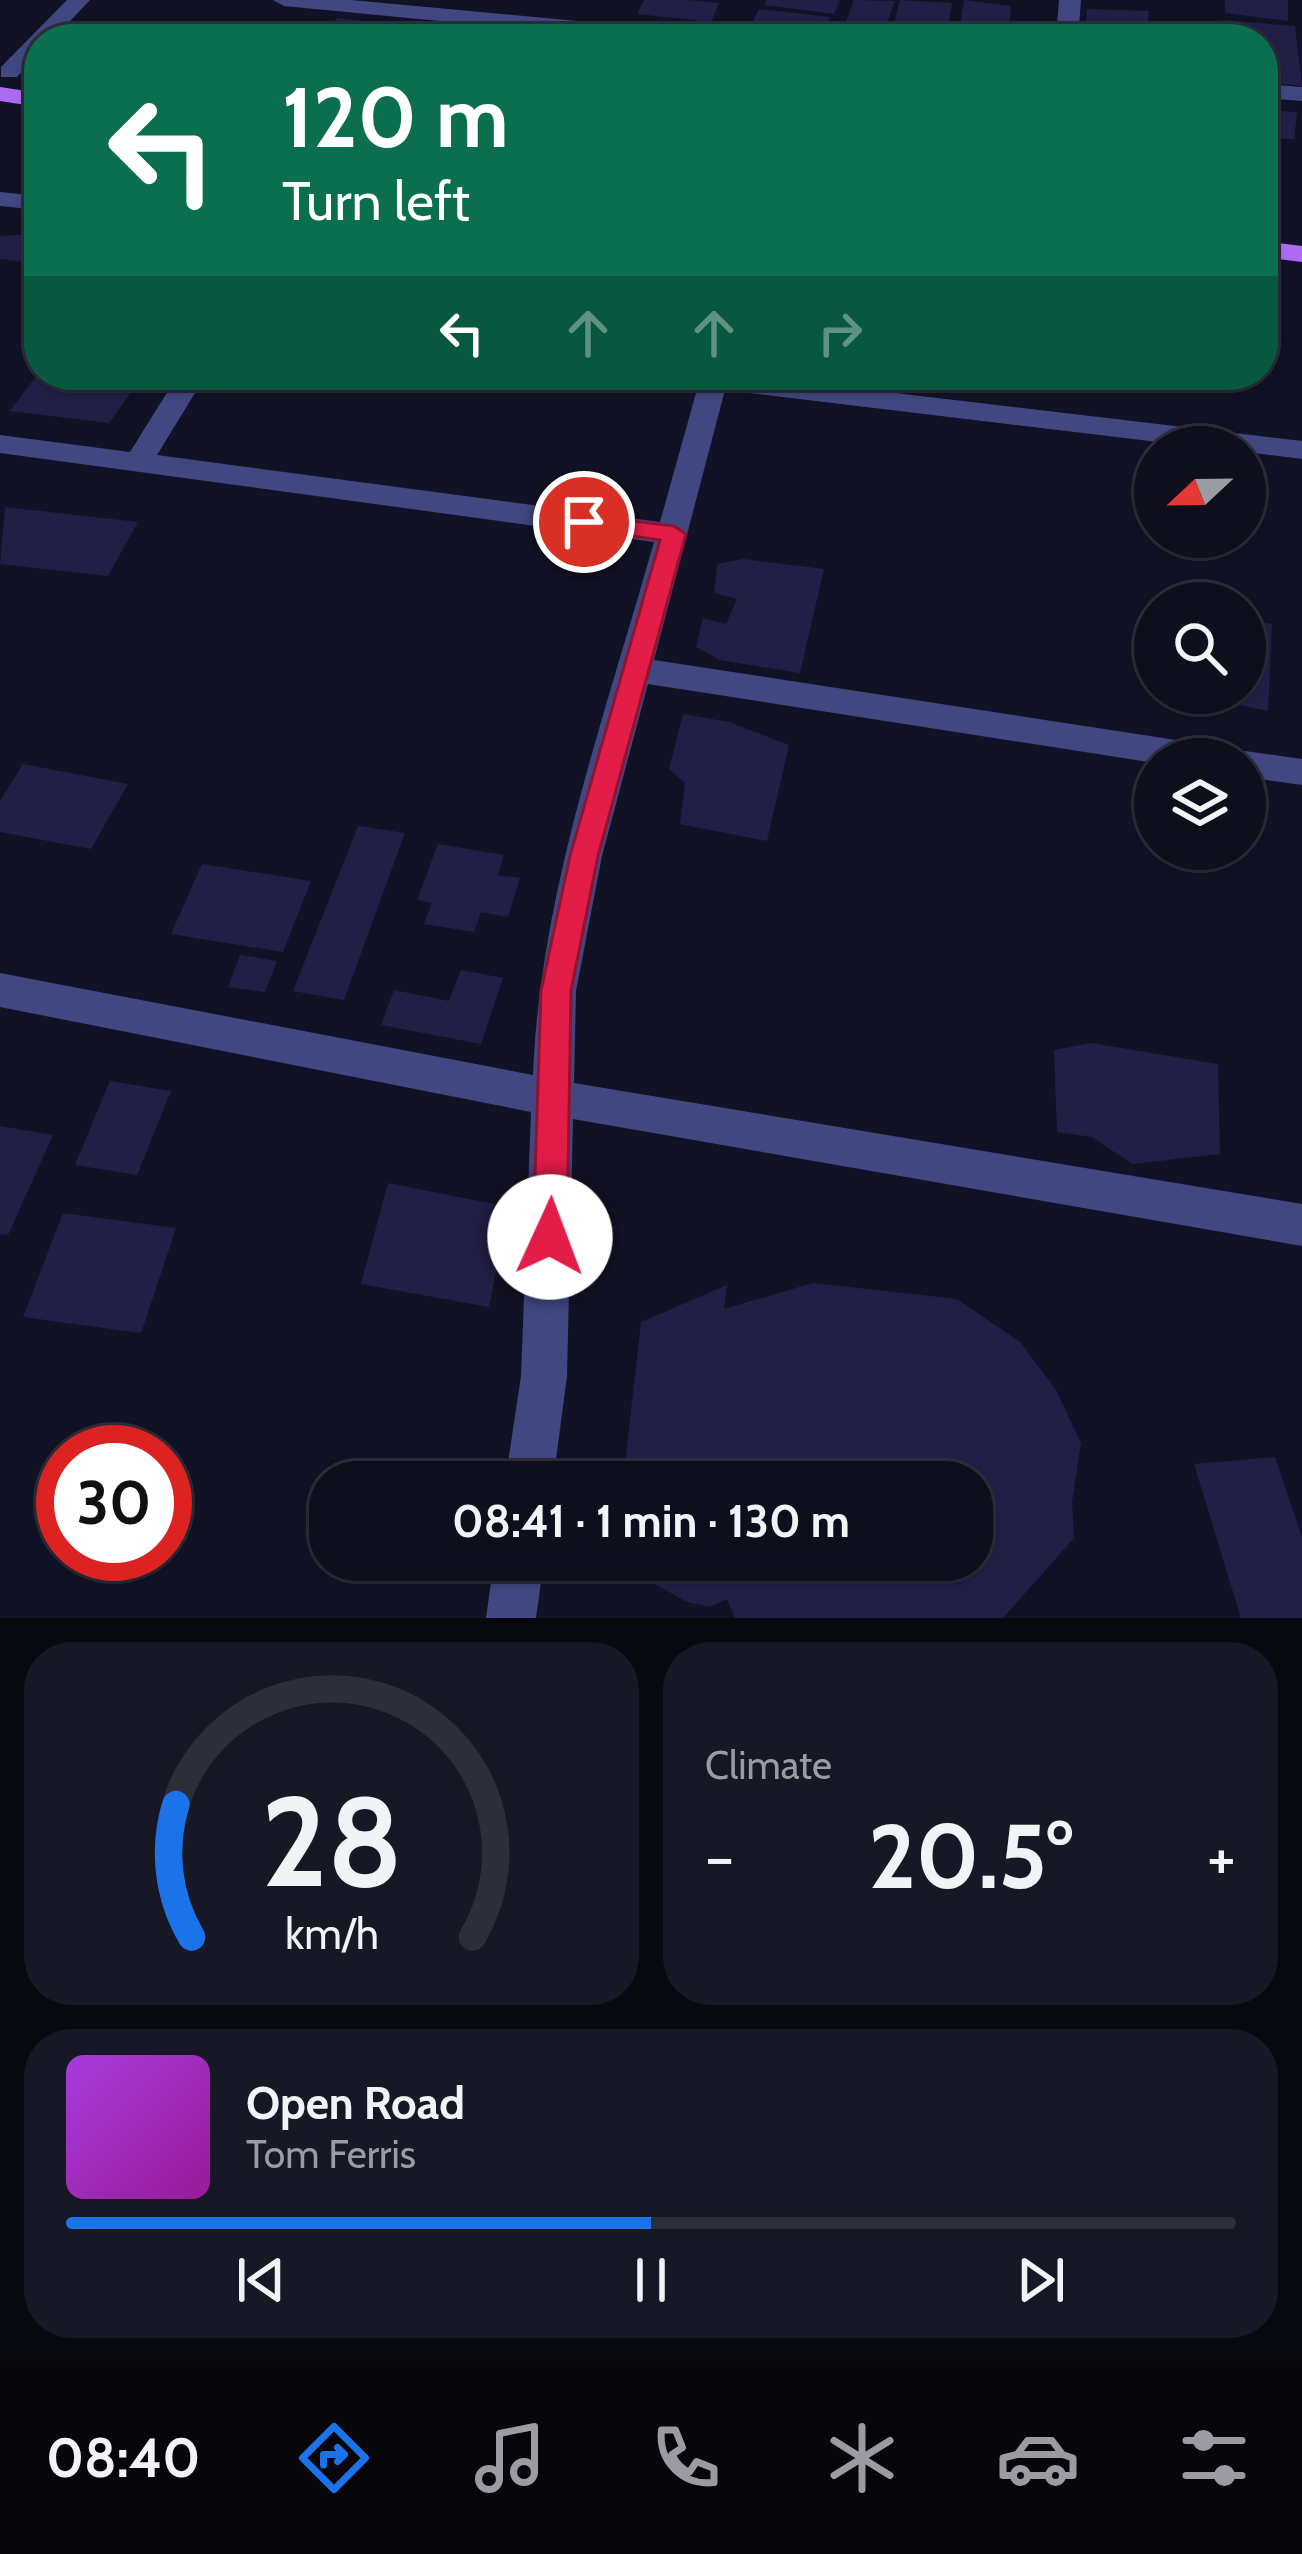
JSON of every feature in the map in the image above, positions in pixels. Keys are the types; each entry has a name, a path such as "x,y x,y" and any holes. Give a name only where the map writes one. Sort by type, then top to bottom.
{"street":[{"path":"56,24 79,0"},
{"path":"284,0 538,24"},
{"path":"3,79 24,57"},
{"path":"138,462 183,390"},
{"path":"533,1461 544,1376 556,991 584,856 712,390"},
{"path":"813,390 1302,450"},
{"path":"0,444 674,534"},
{"path":"638,670 1134,747"},
{"path":"1266,767 1302,772"},
{"path":"0,990 556,1097 1302,1225"},
{"path":"511,1618 516,1581"}],"building":[{"path":"644,0 719,3 711,22 637,14"},
{"path":"767,0 840,0 834,14 765,5"},
{"path":"854,0 895,1 887,24 845,24"},
{"path":"900,0 952,3 948,24 894,24"},
{"path":"964,0 1011,6 1009,24 960,24"},
{"path":"1225,0 1288,0 1288,21 1225,13"},
{"path":"759,9 830,17 828,24 752,24"},
{"path":"1087,9 1149,11 1147,24 1086,24"},
{"path":"337,18 390,24 332,24"},
{"path":"1223,20 1271,24 1223,24"},
{"path":"1278,25 1295,26 1302,86 1278,84"},
{"path":"1278,111 1297,112 1294,139 1278,138"},
{"path":"24,235 24,262 0,259 0,236"},
{"path":"26,390 132,390 109,423 10,411"},
{"path":"5,507 138,522 108,576 0,564"},
{"path":"743,559 824,569 800,673 720,660 696,647 703,618 726,624 737,599 714,593 717,564"},
{"path":"1266,623 1272,624 1266,711"},
{"path":"683,714 729,722 789,745 767,841 680,824 685,783 669,769"},
{"path":"23,764 128,784 91,849 0,832 0,801"},
{"path":"358,826 405,833 344,1000 293,991"},
{"path":"438,844 504,855 498,875 520,878 508,917 481,912 474,932 424,924 432,903 417,900"},
{"path":"202,864 311,881 283,952 171,934"},
{"path":"240,955 277,961 265,992 228,987"},
{"path":"461,970 503,978 481,1044 381,1025 394,990 449,1001"},
{"path":"1092,1043 1218,1064 1220,1154 1132,1164 1092,1137 1057,1132 1054,1050"},
{"path":"110,1081 171,1091 137,1175 75,1165"},
{"path":"0,1126 53,1135 8,1235 0,1234"},
{"path":"388,1183 509,1207 489,1307 361,1284"},
{"path":"63,1213 176,1228 141,1333 23,1317"},
{"path":"813,1283 957,1299 1020,1342 1056,1390 1081,1443 1072,1502 1074,1538 1003,1618 735,1618 727,1599 710,1607 687,1602 649,1581 993,1581 993,1461 625,1461 641,1322 727,1285 724,1309"},
{"path":"1275,1457 1302,1537 1302,1618 1241,1618 1194,1464"}],"route":[{"path":"550,1237 556,991 584,856 674,534 584,522"}]}
